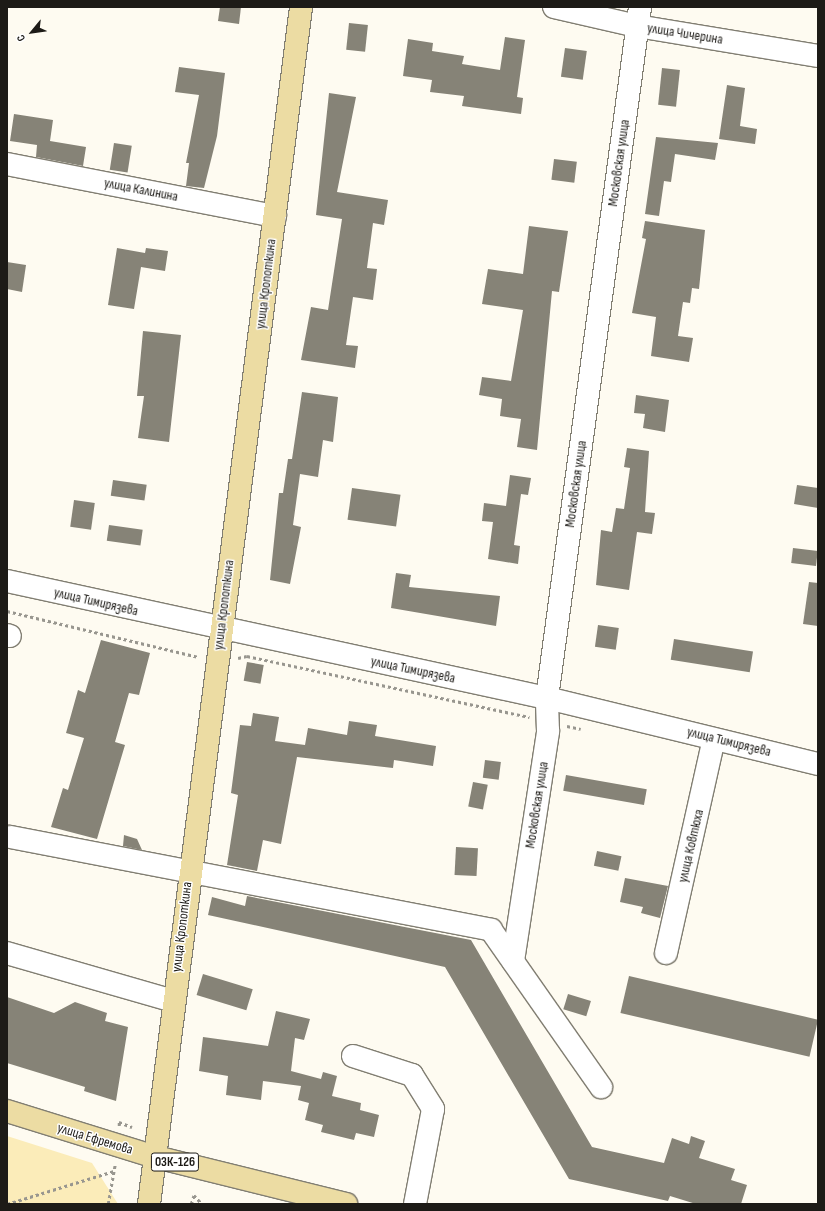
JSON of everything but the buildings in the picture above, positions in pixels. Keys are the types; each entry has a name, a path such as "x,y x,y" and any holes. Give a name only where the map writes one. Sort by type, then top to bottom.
{"main road":[{"name":"улица Кропоткина","path":"149,1204 156,1157 189,871 301,7"},
{"name":"улица Ефремова","path":"7,1111 156,1157 346,1204"}],"street":[{"name":"улица Чичерина","path":"554,7 638,16 818,56"},
{"name":"Московская улица","path":"513,961 548,721 547,698 638,16"},
{"name":"улица Калинина","path":"7,164 275,216"},
{"name":"улица Тимирязева","path":"7,582 221,630 547,698 818,764"},
{"name":"улица Ковтюха","path":"666,953 714,739"},
{"path":"10,837 491,930 601,1087"},
{"path":"7,953 173,1001"},
{"path":"353,1056 412,1075 433,1109 415,1204"}],"path":[{"path":"7,611 216,662 247,656 586,730"},
{"path":"108,1204 116,1156"},
{"path":"7,1204 114,1170"},
{"path":"191,1204 194,1195 202,1204"}],"shaded area":[{"path":"7,1136 92,1163 118,1204 7,1204"}]}
